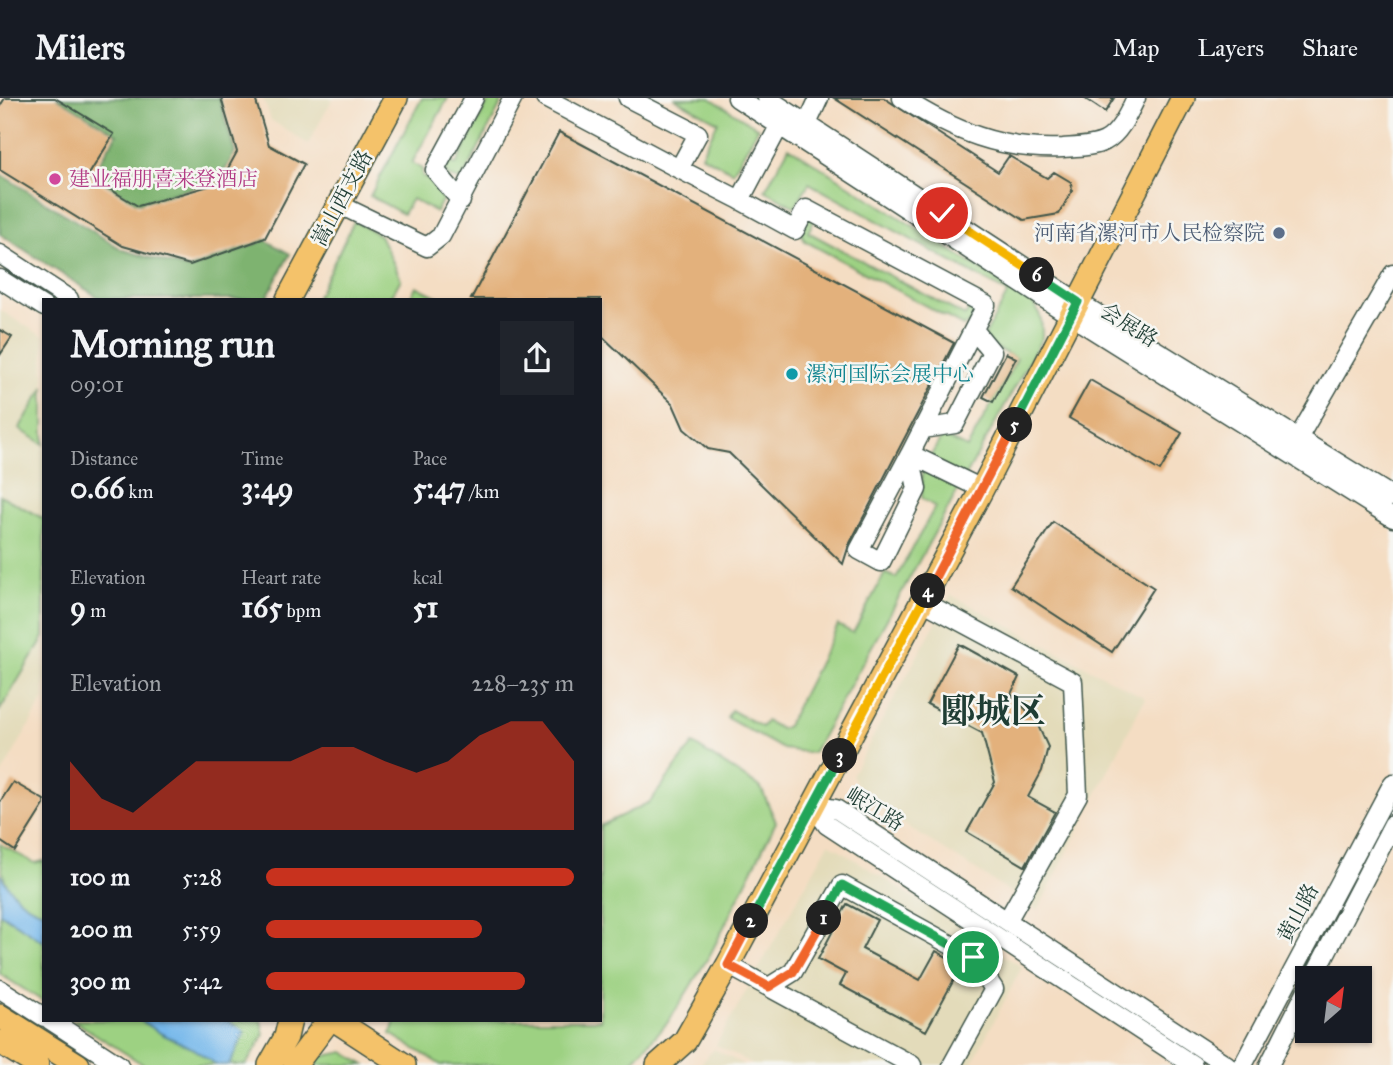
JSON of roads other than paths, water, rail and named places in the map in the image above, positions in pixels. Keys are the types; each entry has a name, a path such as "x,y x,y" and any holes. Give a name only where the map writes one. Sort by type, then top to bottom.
{"main road":[{"name":"嵩山西支路","path":"289,298 396,98"},
{"path":"658,1065 685,1041 728,965 982,489 1183,98"},
{"path":"0,1016 78,1065"},
{"path":"270,1065 286,1037 290,1022"},
{"path":"295,1065 327,1022"},
{"path":"338,1022 404,1065"},
{"path":"0,1042 37,1065"}],"street":[{"path":"461,201 435,170 474,98"},
{"path":"338,204 426,247 441,236 513,98"},
{"path":"545,98 795,230 806,209 986,305 859,550 881,562 917,489 910,454"},
{"path":"628,98 698,134 679,169"},
{"name":"会展路","path":"737,98 784,118 807,124 1075,309"},
{"name":"会展路","path":"767,98 784,118 1075,309 1294,446 1393,518"},
{"path":"807,124 819,98"},
{"path":"902,98 963,133 1027,149 1084,146 1106,141 1123,122 1136,98"},
{"path":"740,200 784,118"},
{"path":"0,254 67,298"},
{"path":"1294,446 1393,274"},
{"path":"0,279 42,306"},
{"path":"923,429 955,424 992,352 974,330"},
{"name":"会展路","path":"1294,446 1393,497"},
{"path":"910,454 982,489"},
{"path":"922,601 1073,682 1078,795 1007,921"},
{"name":"黄山路","path":"1243,1065 1393,783"},
{"name":"岷江路","path":"813,805 836,809 1227,1065"},
{"name":"岷江路","path":"813,805 827,825 1193,1065"},
{"name":"黄山路","path":"1320,966 1393,824"},
{"path":"769,987 793,972 842,885 973,957 994,989 952,1065"},
{"path":"728,965 912,1065"},
{"path":"0,989 42,1016"},
{"path":"1269,1065 1295,1014"},
{"path":"53,1022 120,1065"}],"water":[{"path":"0,874 18,898 42,911 42,941 0,913"},
{"path":"143,1022 230,1022 245,1032 229,1065 217,1065 192,1048"}],"place":[{"name":"建业福朋喜来登酒店","path":"55,179"},
{"name":"河南省漯河市人民检察院","path":"1279,233"},
{"name":"漯河国际会展中心","path":"792,374"}],"district":[{"name":"郾城区","path":"993,711"}]}
